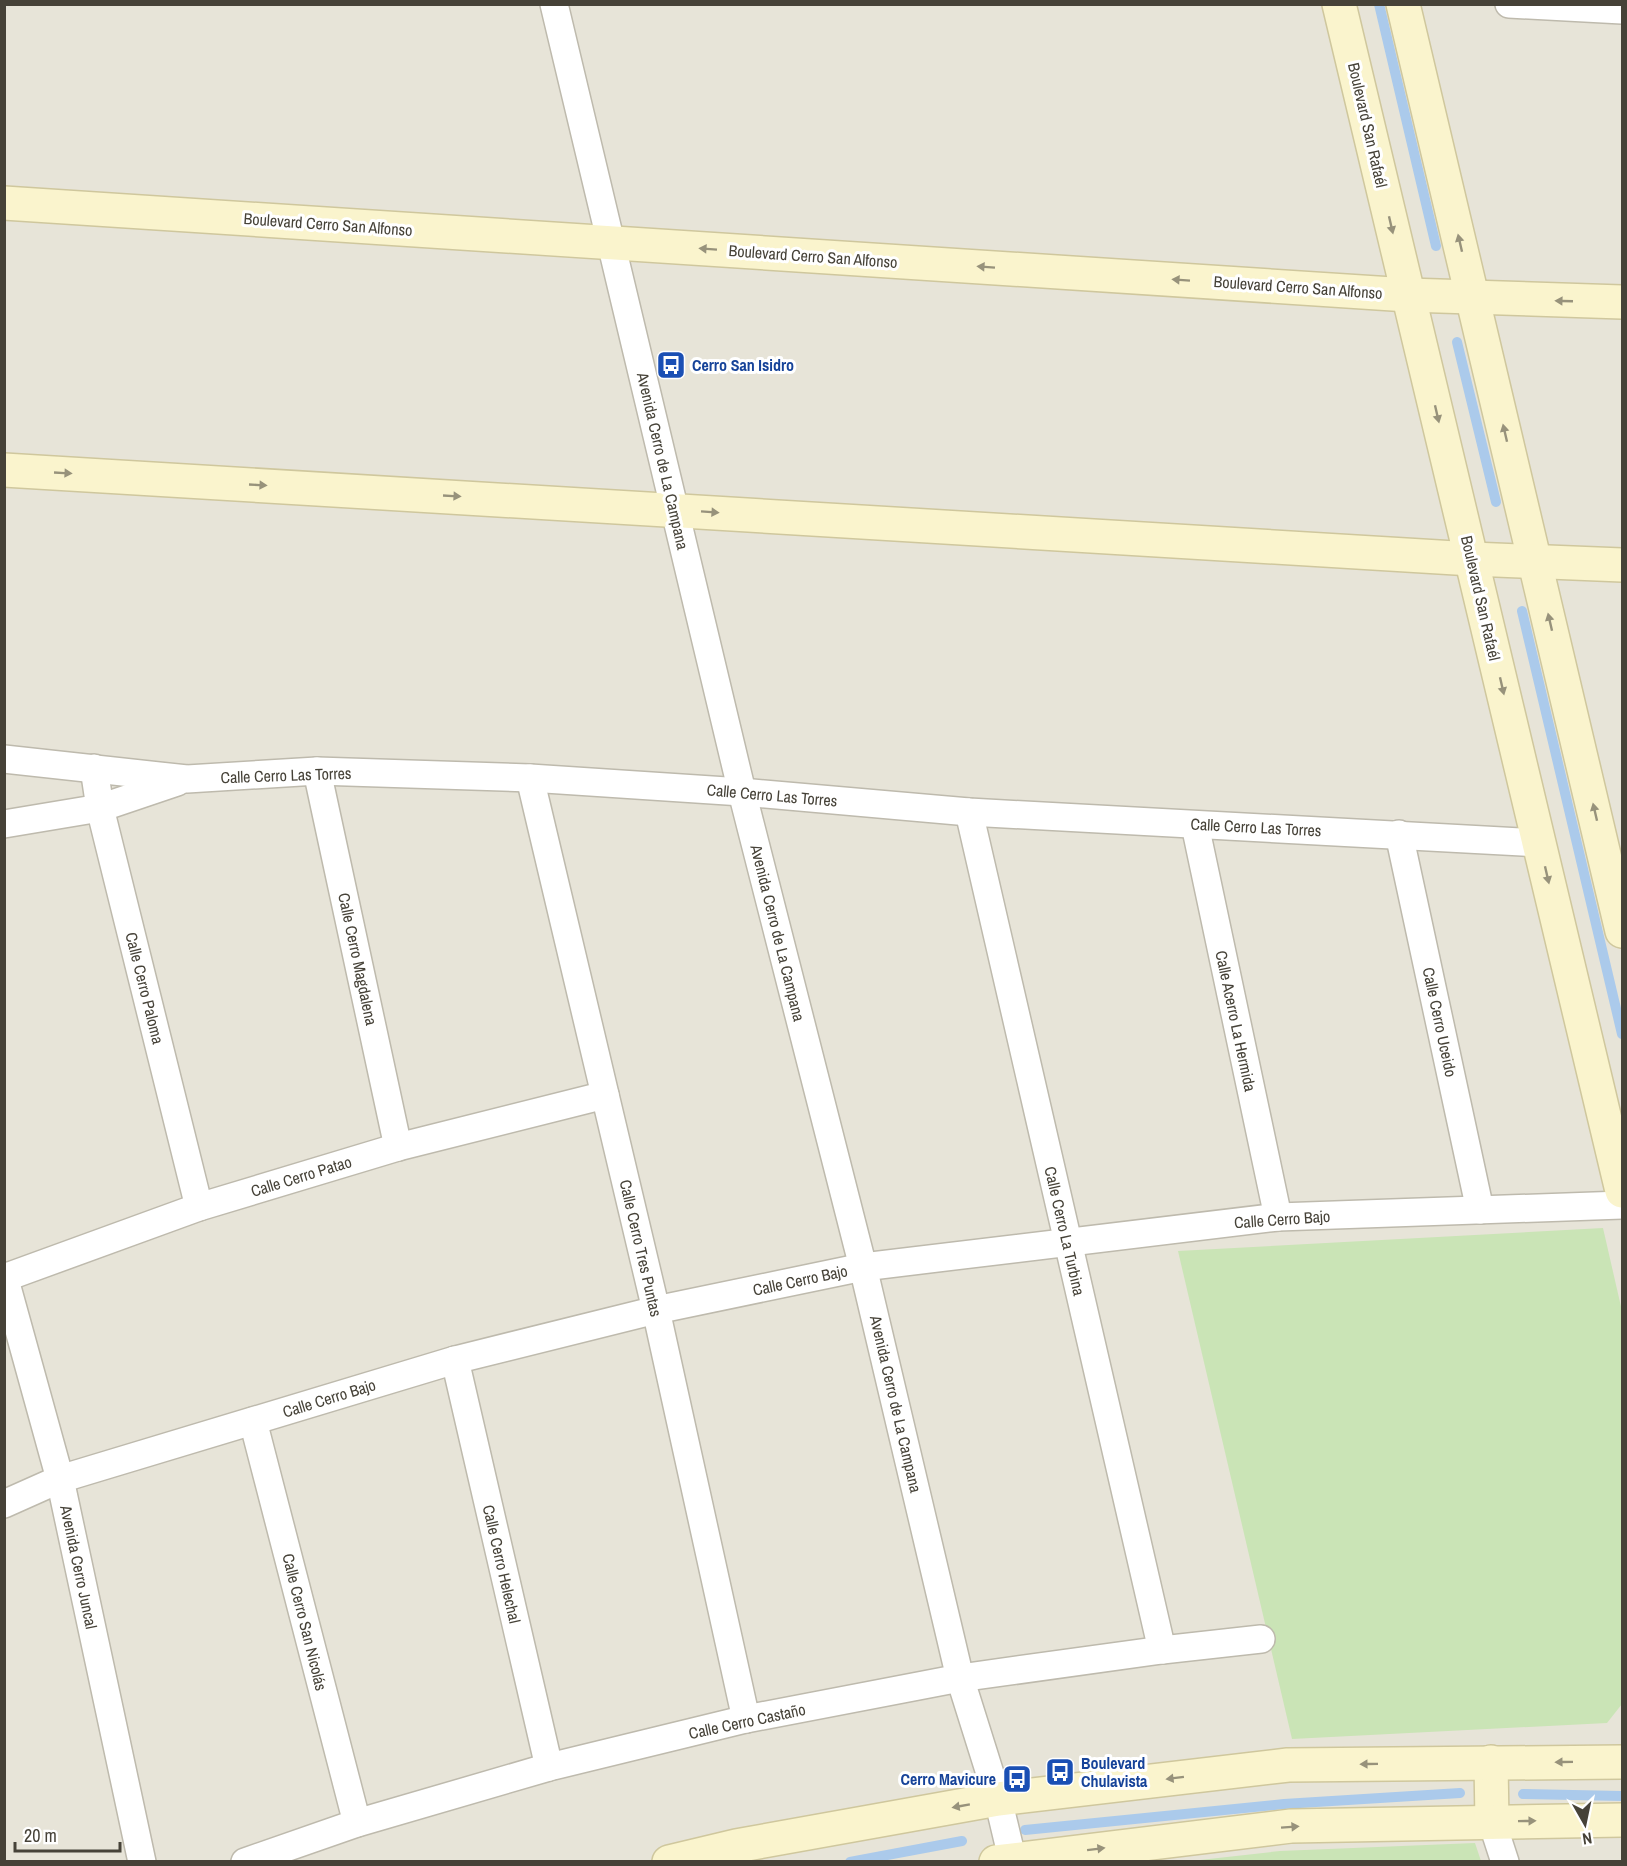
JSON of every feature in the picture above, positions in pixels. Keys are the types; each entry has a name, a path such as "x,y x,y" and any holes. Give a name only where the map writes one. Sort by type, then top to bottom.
{"street":[{"name":"Avenida Cerro de La Campana","path":"554,4 742,792 863,1267 960,1678 998,1799 1007,1860"},
{"name":"Boulevard San Rafaél","path":"1339,4 1623,1191"},
{"path":"1403,4 1535,562 1612,846 1623,930"},
{"path":"1509,4 1623,10"},
{"name":"Boulevard Cerro San Alfonso","path":"4,203 1408,295 1623,302"},
{"path":"4,470 1472,559 1623,565"},
{"name":"Calle Cerro Las Torres","path":"4,759 187,779 317,771 530,778 742,792 969,812 1539,843"},
{"name":"Calle Cerro Paloma","path":"94,768 100,808 199,1207"},
{"name":"Calle Cerro Magdalena","path":"317,771 398,1147"},
{"name":"Calle Cerro Tres Puntas","path":"530,778 656,1310 746,1719"},
{"path":"4,824 100,808 187,779"},
{"name":"Calle Cerro La Turbina","path":"969,812 1162,1650"},
{"name":"Calle Acerro La Hermida","path":"1195,825 1278,1217"},
{"name":"Calle Cerro Uceido","path":"1399,834 1480,1210"},
{"name":"Calle Cerro Patao","path":"5,1277 199,1207 398,1147 604,1095"},
{"name":"Calle Cerro Bajo","path":"4,1504 60,1479 455,1360 656,1310 863,1267 1278,1217 1623,1204"},
{"name":"Avenida Cerro Juncal","path":"5,1277 60,1479 142,1862"},
{"name":"Calle Cerro Helechal","path":"455,1360 549,1767"},
{"name":"Calle Cerro San Nicolás","path":"253,1421 357,1823"},
{"name":"Calle Cerro Castaño","path":"245,1862 357,1823 549,1767 746,1719 960,1678 1162,1650 1261,1640"},
{"path":"669,1862 736,1846 998,1799 1288,1764 1491,1762 1618,1756"},
{"path":"1491,1762 1492,1822 1505,1862"},
{"path":"1007,1860 1291,1826 1623,1820"}],"shaded area":[{"path":"5,5 1622,5 1622,1861 5,1861"}],"green space":[{"path":"1603,1228 1622,1311 1622,1704 1607,1723 1292,1739 1178,1251"},
{"path":"1475,1843 1481,1861 1191,1861 1280,1851"}],"waterway":[{"path":"1379,4 1436,246"},
{"path":"1457,342 1496,502"},
{"path":"1522,611 1622,1034"},
{"path":"1025,1830 1284,1804 1460,1793"},
{"path":"1523,1794 1622,1796"},
{"path":"850,1862 962,1841"}],"place":[{"name":"Cerro San Isidro","path":"671,365"},
{"name":"Boulevard Chulavista","path":"1060,1772"},
{"name":"Cerro Mavicure","path":"1017,1779"}]}
